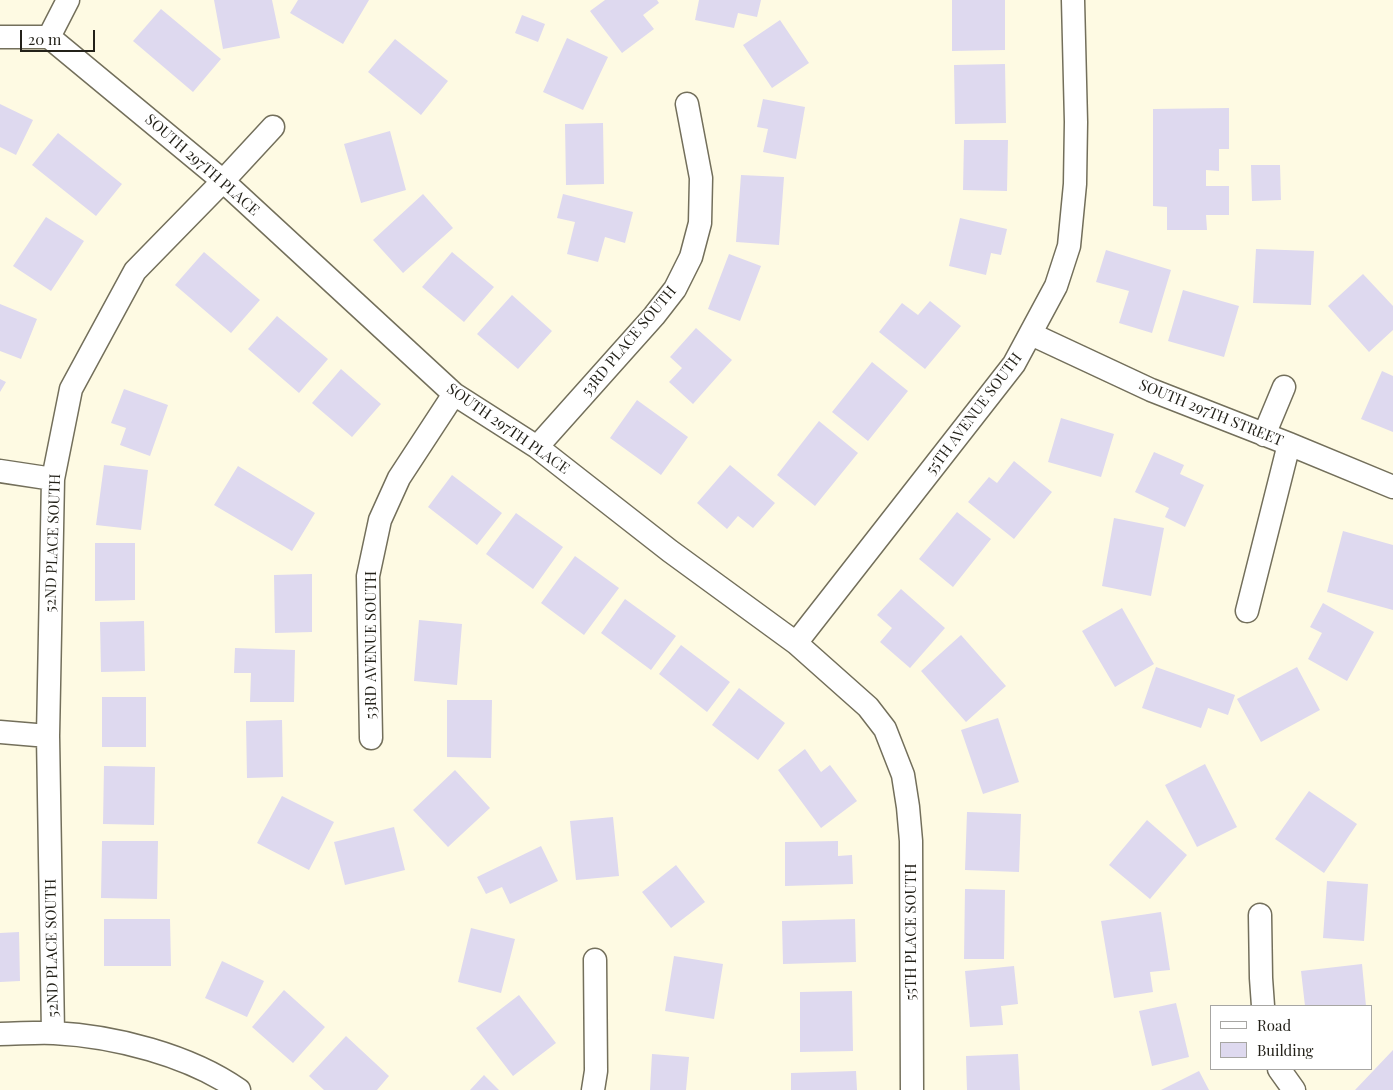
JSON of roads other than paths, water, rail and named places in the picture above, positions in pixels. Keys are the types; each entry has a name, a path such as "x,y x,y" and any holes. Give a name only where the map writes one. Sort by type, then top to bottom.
{"street":[{"path":"0,37 49,37 68,0"},
{"name":"55TH AVENUE SOUTH","path":"796,643 1014,364 1032,334 1056,286 1069,246 1075,184 1076,122 1073,0"},
{"name":"SOUTH 297TH PLACE","path":"49,37 223,181 454,394 538,447 670,551 796,643 868,707 885,729 903,775"},
{"name":"53RD PLACE SOUTH","path":"538,447 659,309 675,289 691,257 700,223 701,178 687,104"},
{"name":"52ND PLACE SOUTH","path":"54,1033 48,736 54,479 71,389 134,271 223,181 273,127"},
{"name":"SOUTH 297TH STREET","path":"1032,334 1151,390 1393,487"},
{"path":"1264,435 1284,386"},
{"name":"53RD AVENUE SOUTH","path":"371,738 368,576 380,520 399,478 454,394"},
{"path":"1247,610 1288,444"},
{"path":"0,472 54,479"},
{"path":"0,732 48,736"},
{"name":"55TH PLACE SOUTH","path":"903,775 911,841 912,1090"},
{"path":"1260,915 1261,978 1264,1005"},
{"path":"593,1090 596,1071 595,960"},
{"path":"0,1034 54,1033 97,1037 137,1045 176,1058 208,1072 239,1090"},
{"path":"1279,1070 1294,1090"}]}
